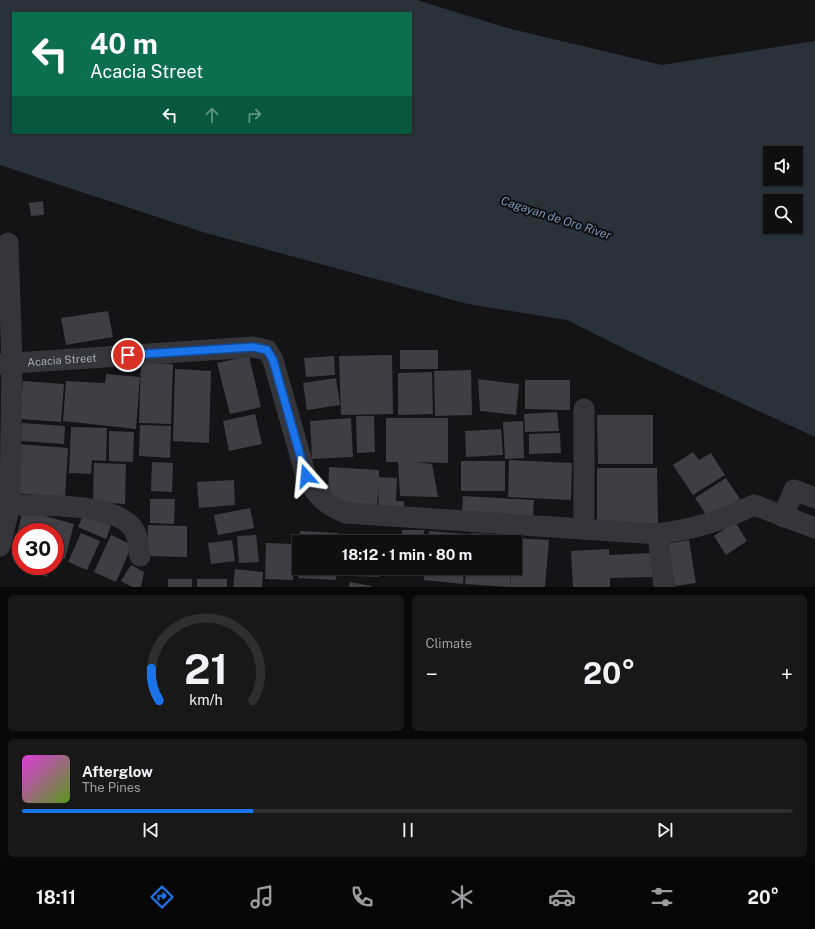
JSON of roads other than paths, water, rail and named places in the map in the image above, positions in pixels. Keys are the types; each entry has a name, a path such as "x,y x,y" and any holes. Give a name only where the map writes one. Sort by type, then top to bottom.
{"street":[{"path":"0,546 10,505 6,364 8,243"},
{"name":"Acacia Street","path":"6,364 253,347 267,350 273,360 306,476 314,491 323,502 332,508 358,515 584,529"},
{"path":"584,409 584,529 658,534 687,530 711,524 754,505 815,528"},
{"path":"783,517 794,490 815,498"},
{"path":"10,505 60,506 105,512 124,520 132,526 136,534 140,556"},
{"path":"658,534 664,587"}],"water":[{"name":"Cagayan de Oro River","path":"0,0 417,0 507,28 662,65 815,41 815,437 639,356 567,320 468,304 206,233 0,165"}]}
